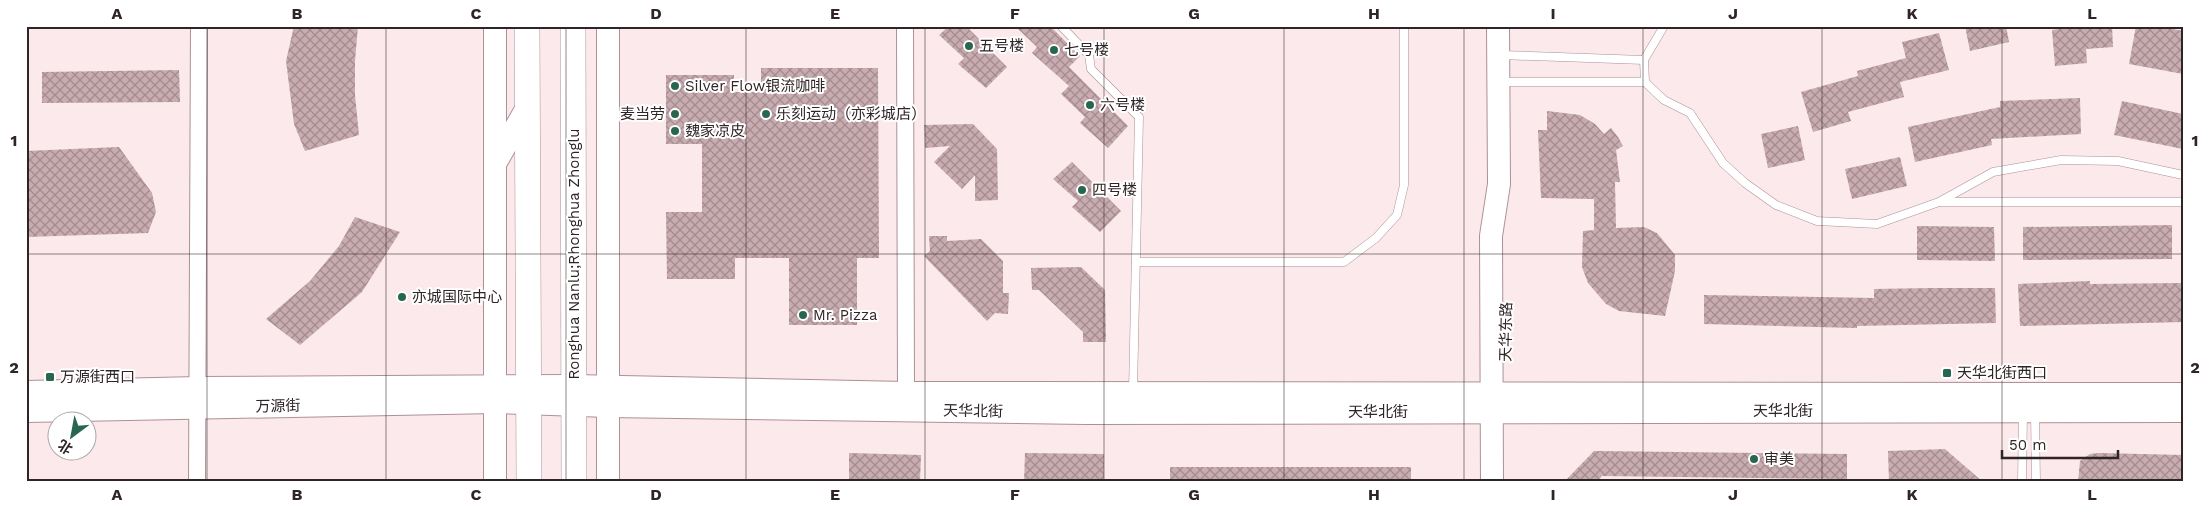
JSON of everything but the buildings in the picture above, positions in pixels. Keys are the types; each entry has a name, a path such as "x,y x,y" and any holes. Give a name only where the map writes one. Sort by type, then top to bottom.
{"main road":[{"path":"527,26 529,482"},
{"name":"Ronghua Nanlu;Rhonghua Zhonglu","path":"573,26 574,482"}],"street":[{"path":"197,482 199,26"},
{"path":"495,26 495,482"},
{"path":"608,26 608,482"},
{"path":"905,26 906,393"},
{"name":"天华东路","path":"1498,26 1499,184 1491,236 1498,402 1506,482"},
{"path":"495,164 528,106"},
{"name":"万源街","path":"26,392 198,398 496,394 574,396"},
{"name":"天华北街","path":"609,397 906,393 1133,393 1498,402 2029,402 2183,394"},
{"name":"天华北街","path":"574,396 1096,413 1498,402"},
{"name":"万源街","path":"26,411 198,398"},
{"name":"天华东路","path":"1492,482 1498,402"},
{"name":"天华北街","path":"2029,402 2183,411"}],"lane":[{"path":"1061,26 1089,55 1090,69 1139,117 1133,393"},
{"path":"1136,262 1344,262 1376,238 1397,215 1404,185 1404,26"},
{"path":"1664,26 1644,60 1646,82 1664,100 1690,113 1724,163 1745,183 1776,205 1817,221 1877,224 1939,202 1993,172 2061,160 2118,161 2183,175"},
{"path":"1498,55 1644,60"},
{"path":"1498,82 1646,82"},
{"path":"1939,202 2183,202"},
{"path":"2022,482 2029,402"},
{"path":"2029,402 2036,482"}],"place":[{"name":"五号楼","path":"969,46"},
{"name":"七号楼","path":"1054,50"},
{"name":"Silver Flow银流咖啡","path":"675,86"},
{"name":"六号楼","path":"1090,105"},
{"name":"麦当劳","path":"675,114"},
{"name":"乐刻运动（亦彩城店）","path":"766,114"},
{"name":"魏家凉皮","path":"675,131"},
{"name":"四号楼","path":"1082,190"},
{"name":"亦城国际中心","path":"402,297"},
{"name":"Mr. Pizza","path":"803,315"},
{"name":"天华北街西口","path":"1947,373"},
{"name":"万源街西口","path":"50,377"},
{"name":"审美","path":"1754,459"}]}
